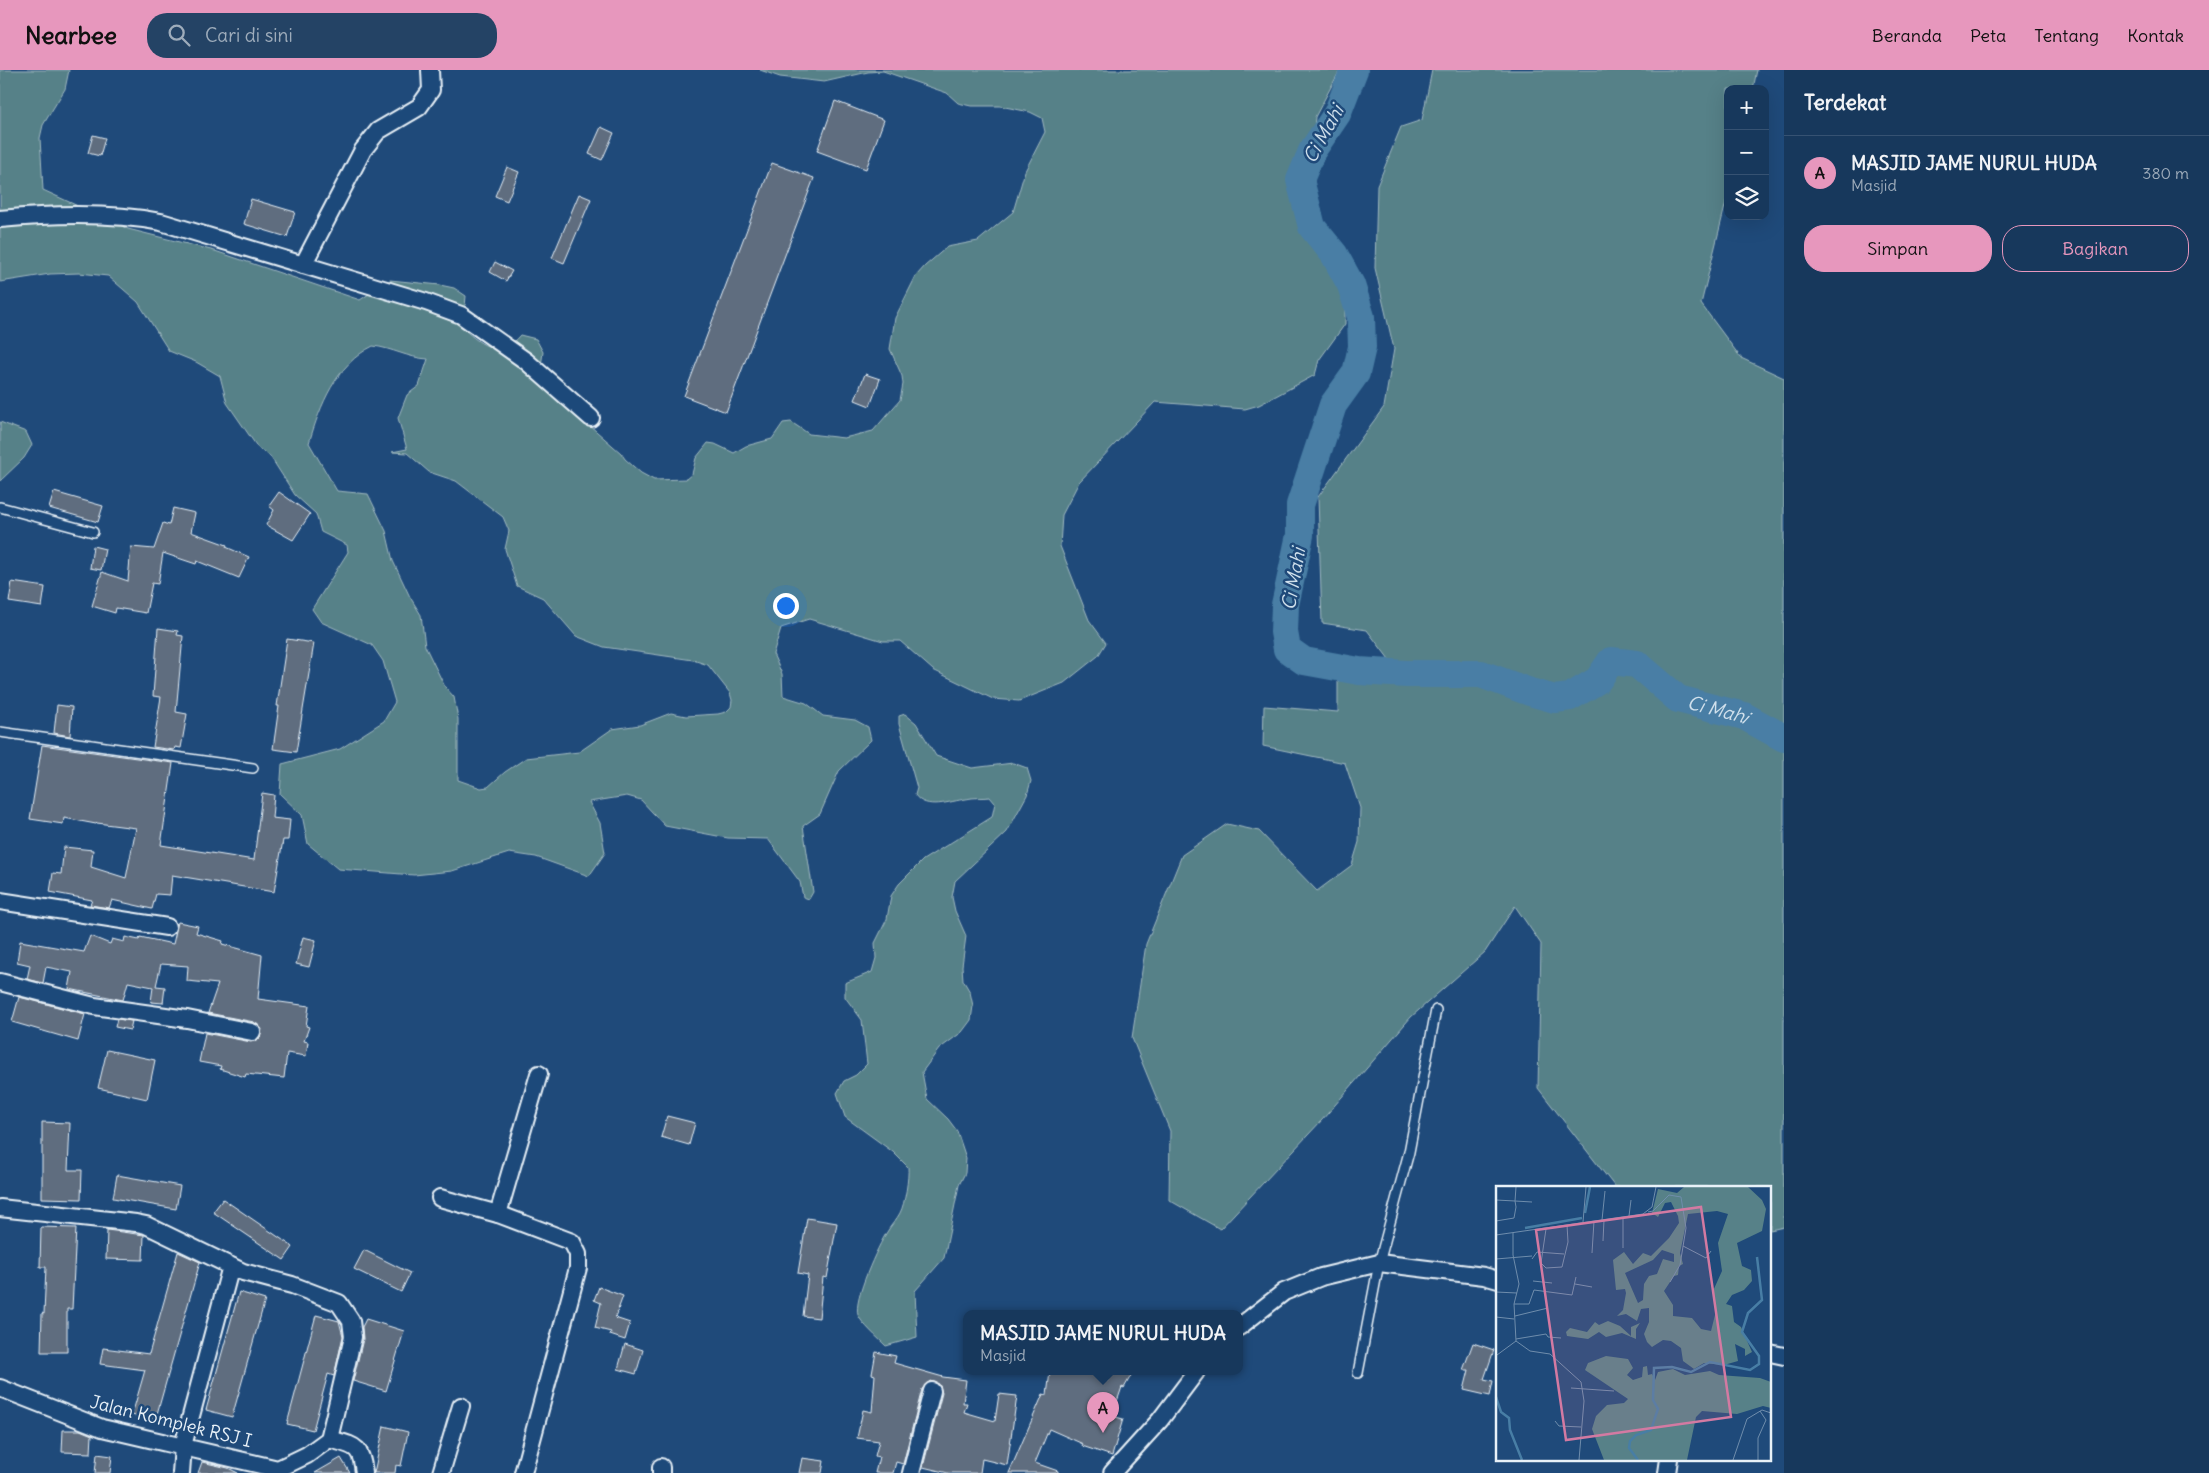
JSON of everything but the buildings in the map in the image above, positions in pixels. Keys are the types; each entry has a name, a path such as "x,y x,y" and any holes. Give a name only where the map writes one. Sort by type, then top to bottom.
{"street":[{"path":"303,265 363,150 378,131 419,107 431,90 430,70"},
{"path":"0,219 130,216 161,222 426,302 461,315 526,361 591,418"},
{"path":"0,901 167,926"},
{"path":"0,982 94,1006 186,1019 252,1032"},
{"path":"498,1214 539,1074"},
{"path":"440,1198 498,1214 572,1242 578,1254 578,1268 523,1473"},
{"path":"0,1208 136,1223 243,1272 292,1285 339,1303 351,1321 353,1337 328,1439 354,1446 362,1455 364,1473"},
{"path":"1243,1325 1284,1292 1321,1277 1380,1263 1484,1276 1496,1279"},
{"path":"181,1473 183,1446 232,1266"},
{"path":"1112,1473 1160,1420 1194,1375"},
{"name":"Jalan Komplek RSJ I","path":"0,1388 102,1428 278,1469 307,1455 328,1439"},
{"path":"912,1473 932,1391"},
{"path":"441,1473 461,1406"},
{"path":"1667,1473 1669,1460"}],"lane":[{"path":"0,507 93,532"},
{"path":"0,732 253,768"},
{"path":"1358,1373 1380,1263 1409,1152 1436,1010"}],"green space":[{"path":"0,70 69,70 65,89 43,125 40,138 43,190 128,229 215,251 360,300 390,280 454,288 466,296 463,328 470,335 484,345 499,348 513,342 520,335 536,339 543,352 539,381 641,473 654,480 686,479 692,474 696,458 708,443 715,444 734,453 746,446 772,439 783,423 791,422 809,434 844,438 873,431 900,400 903,384 902,376 890,349 895,318 916,276 947,247 978,241 1013,212 1025,171 1045,132 1042,118 1030,112 1000,106 971,106 958,103 947,93 883,71 868,72 824,82 780,77 760,70 1340,70 1315,117 1312,151 1314,181 1307,229 1345,292 1345,324 1319,360 1315,375 1259,405 1245,409 1155,402 1079,482 1062,515 1060,546 1089,620 1106,643 1098,656 1064,683 1019,701 993,699 933,670 900,641 883,641 809,619 781,628 773,654 782,674 783,696 806,703 823,716 855,720 868,727 871,740 839,771 820,814 803,826 813,892 809,899 803,897 800,882 768,839 728,838 665,826 641,800 627,796 589,802 600,823 605,853 589,876 536,857 509,853 452,871 414,875 338,869 308,844 302,815 280,794 282,764 340,749 384,721 395,702 383,661 372,645 321,622 312,609 348,552 347,545 321,532 316,514 295,495 270,456 258,448 227,403 220,376 196,362 169,351 138,302 108,276 79,273 50,274 0,282","holes":["373,346 428,359 419,386 407,395 398,418 407,449 392,452 407,453 429,472 456,481 503,517 509,531 505,549 517,586 543,598 576,636 604,647 693,660 708,665 730,693 731,707 726,712 686,716 671,713 640,725 612,729 579,752 526,758 505,772 488,787 481,788 458,780 458,719 454,697 445,687 425,646 421,615 393,561 386,531 368,494 337,491 309,443 324,401 339,375 360,354"]},
{"path":"1432,70 1757,70 1754,85 1724,85 1724,210 1701,304 1741,358 1784,378 1784,1227 1772,1230 1772,1186 1614,1186 1538,1088 1541,944 1515,906 1485,952 1411,1017 1322,1120 1220,1229 1169,1200 1170,1131 1132,1038 1146,944 1182,855 1227,824 1259,831 1317,891 1352,865 1359,842 1360,808 1345,763 1263,746 1264,706 1338,712 1338,674 1389,659 1367,630 1322,623 1318,497 1384,407 1394,349 1375,268 1377,186 1401,127 1422,120"},
{"path":"0,422 26,432 32,445 24,458 0,481"},
{"path":"905,714 916,723 936,756 972,768 1013,763 1027,768 1031,781 1027,795 1007,832 955,881 952,897 955,911 966,936 962,966 963,980 970,992 973,1006 971,1020 962,1032 939,1049 922,1072 927,1099 948,1119 957,1131 966,1158 965,1173 959,1185 944,1258 915,1291 917,1337 886,1346 863,1322 858,1315 857,1308 873,1260 883,1239 902,1209 908,1167 893,1152 845,1117 837,1093 844,1081 856,1075 867,1064 862,1020 845,997 845,983 872,972 876,958 875,943 887,919 891,896 899,884 923,860 992,817 995,803 990,797 939,804 925,803 920,800 915,795 917,788 899,724 899,716"}],"waterway":[{"name":"Ci Mahi","path":"1354,70 1337,114 1312,151 1300,180 1312,227 1334,254 1351,285 1361,317 1362,347 1356,373 1333,405 1300,505 1300,535 1285,605 1284,632 1287,649 1304,661 1359,671 1407,674 1481,674 1555,699 1570,697 1598,680 1611,661 1637,664 1678,699 1744,716 1784,738"}],"place":[{"name":"MASJID JAME NURUL HUDA","path":"1103,1433"}]}
